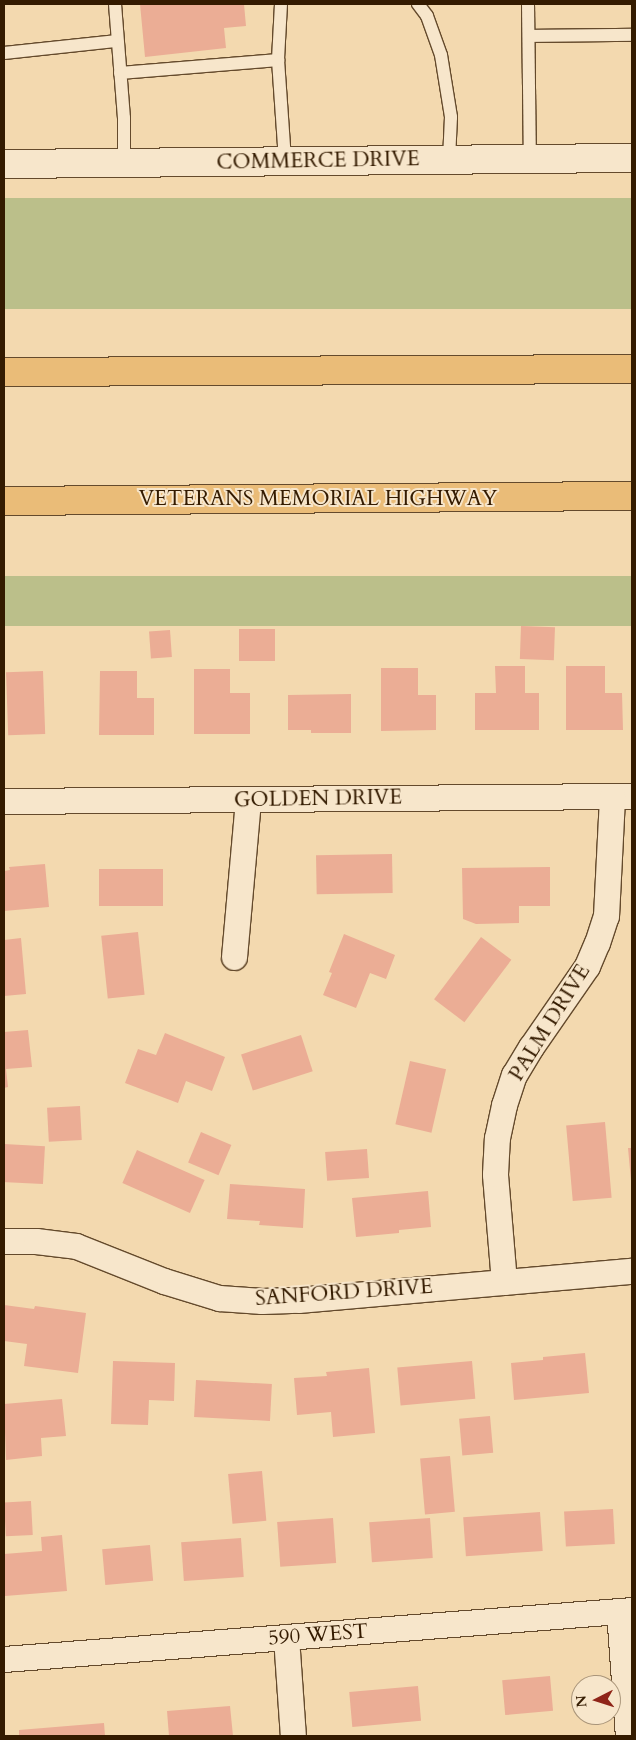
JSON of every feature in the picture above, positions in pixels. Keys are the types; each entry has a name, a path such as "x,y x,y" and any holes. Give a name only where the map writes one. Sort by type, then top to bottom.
{"highway":[{"path":"4,372 632,370"},
{"name":"VETERANS MEMORIAL HIGHWAY","path":"4,501 632,496"}],"street":[{"name":"COMMERCE DRIVE","path":"4,164 632,158"},
{"name":"GOLDEN DRIVE","path":"4,801 622,796"},
{"name":"PALM DRIVE","path":"504,1282 495,1174 497,1138 504,1105 514,1076 531,1046 587,966 597,943 606,916 622,796"},
{"path":"234,957 248,800"},
{"name":"SANFORD DRIVE","path":"4,1241 36,1241 76,1246 164,1281 219,1298 262,1301 298,1300 632,1271"},
{"path":"626,1611 628,1736"},
{"name":"590 WEST","path":"4,1658 626,1611"},
{"path":"286,1637 293,1736"}],"lane":[{"path":"114,4 118,41 124,163"},
{"path":"281,4 278,60 285,161"},
{"path":"418,4 427,16 441,55 451,117 449,160"},
{"path":"528,4 530,159"},
{"path":"529,36 632,35"},
{"path":"4,53 118,41"},
{"path":"120,73 278,60"}],"green space":[{"path":"4,198 632,198 632,309 4,309"},
{"path":"4,576 632,576 632,626 4,626"}],"building":[{"path":"140,4 244,4 246,26 224,28 226,48 145,57"},
{"path":"521,626 555,627 554,660 520,659"},
{"path":"239,629 275,629 275,661 239,661"},
{"path":"170,630 172,657 151,658 149,631"},
{"path":"495,666 525,666 525,693 539,693 539,730 475,730 475,693 496,693"},
{"path":"566,666 605,666 605,693 622,693 623,730 566,730"},
{"path":"381,668 418,668 418,695 436,695 436,730 381,731"},
{"path":"194,669 230,669 230,693 250,693 250,734 194,734"},
{"path":"43,671 45,734 8,735 6,672"},
{"path":"100,671 137,671 137,698 154,698 154,735 99,735"},
{"path":"351,694 351,733 311,733 311,730 288,730 288,695"},
{"path":"392,854 393,893 317,894 316,855"},
{"path":"45,864 49,907 4,911 4,871 10,870 9,867"},
{"path":"550,867 550,906 519,906 519,923 476,924 463,919 462,868"},
{"path":"99,869 163,869 163,906 99,906"},
{"path":"138,932 145,995 108,999 101,936"},
{"path":"344,934 395,955 386,979 370,973 356,1008 323,995 332,973 329,972"},
{"path":"481,937 511,960 464,1022 434,999"},
{"path":"21,938 26,994 4,996 4,940"},
{"path":"28,1030 32,1067 6,1069 8,1087 4,1088 4,1032"},
{"path":"165,1033 225,1057 212,1091 186,1081 178,1103 125,1083 138,1049 156,1055"},
{"path":"301,1035 313,1071 253,1091 241,1054"},
{"path":"410,1061 446,1069 431,1133 395,1124"},
{"path":"80,1106 82,1140 49,1142 47,1108"},
{"path":"605,1122 612,1198 573,1201 566,1125"},
{"path":"201,1132 231,1145 218,1175 188,1162"},
{"path":"4,1144 45,1146 43,1184 4,1182"},
{"path":"628,1148 632,1148 632,1181 631,1181"},
{"path":"367,1149 369,1178 327,1181 325,1152"},
{"path":"137,1150 205,1180 190,1213 122,1183"},
{"path":"230,1184 305,1189 303,1228 259,1225 260,1221 227,1219"},
{"path":"428,1191 431,1227 399,1230 399,1233 356,1237 352,1198"},
{"path":"4,1305 34,1309 35,1306 86,1313 78,1373 24,1366 27,1344 4,1341"},
{"path":"585,1353 589,1393 514,1400 511,1363 543,1360 543,1357"},
{"path":"113,1361 175,1363 174,1401 149,1400 148,1425 111,1424"},
{"path":"472,1361 475,1399 401,1405 397,1368"},
{"path":"369,1368 375,1433 333,1437 331,1412 297,1415 294,1378 327,1376 326,1372"},
{"path":"196,1380 272,1384 270,1421 194,1417"},
{"path":"62,1399 66,1436 41,1438 42,1456 6,1460 4,1404"},
{"path":"490,1416 493,1453 462,1456 459,1419"},
{"path":"450,1456 455,1512 425,1514 420,1459"},
{"path":"262,1471 266,1521 232,1524 228,1474"},
{"path":"31,1501 33,1535 6,1536 4,1502"},
{"path":"613,1509 615,1544 566,1547 564,1512"},
{"path":"540,1512 543,1551 466,1556 463,1517"},
{"path":"333,1518 336,1563 280,1567 277,1522"},
{"path":"430,1518 433,1558 372,1562 369,1522"},
{"path":"62,1535 67,1591 5,1596 4,1554 42,1551 41,1537"},
{"path":"241,1538 244,1577 184,1581 181,1542"},
{"path":"150,1545 153,1581 105,1585 102,1549"},
{"path":"550,1676 553,1711 505,1715 502,1680"},
{"path":"418,1686 421,1721 352,1727 349,1692"},
{"path":"230,1706 233,1736 169,1736 167,1711"},
{"path":"104,1723 105,1736 19,1736 19,1730"}]}
